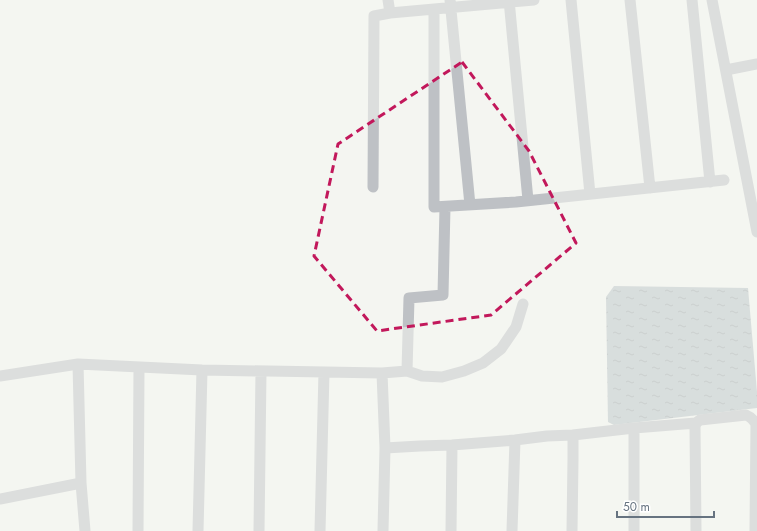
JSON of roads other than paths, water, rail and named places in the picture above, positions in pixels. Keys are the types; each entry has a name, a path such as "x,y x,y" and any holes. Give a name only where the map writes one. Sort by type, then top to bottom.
{"street":[{"path":"388,0 390,13"},
{"path":"373,187 374,16 434,9 450,4 534,0"},
{"path":"572,0 590,194"},
{"path":"630,0 650,188"},
{"path":"692,0 710,182"},
{"path":"712,0 756,226"},
{"path":"509,1 528,200"},
{"path":"450,4 470,205"},
{"path":"434,9 434,207 528,200 724,180"},
{"path":"726,70 757,64"},
{"path":"407,371 408,298 443,295 445,207"},
{"path":"0,376 78,364 202,370 382,373 407,371 422,376 442,377 464,372 483,363 501,349 516,327 523,304"},
{"path":"78,364 81,483 85,531"},
{"path":"138,531 139,368"},
{"path":"198,531 202,370"},
{"path":"259,531 261,371"},
{"path":"320,531 324,372"},
{"path":"382,373 385,448 383,531"},
{"path":"385,448 515,440 696,423 700,420 746,415 750,416 756,424 755,531"},
{"path":"696,423 696,531"},
{"path":"634,428 634,531"},
{"path":"572,531 573,434"},
{"path":"512,531 515,440"},
{"path":"451,531 452,445"},
{"path":"0,499 81,483"}],"water":[{"path":"614,286 748,288 757,408 614,425 608,422 606,297"}]}
